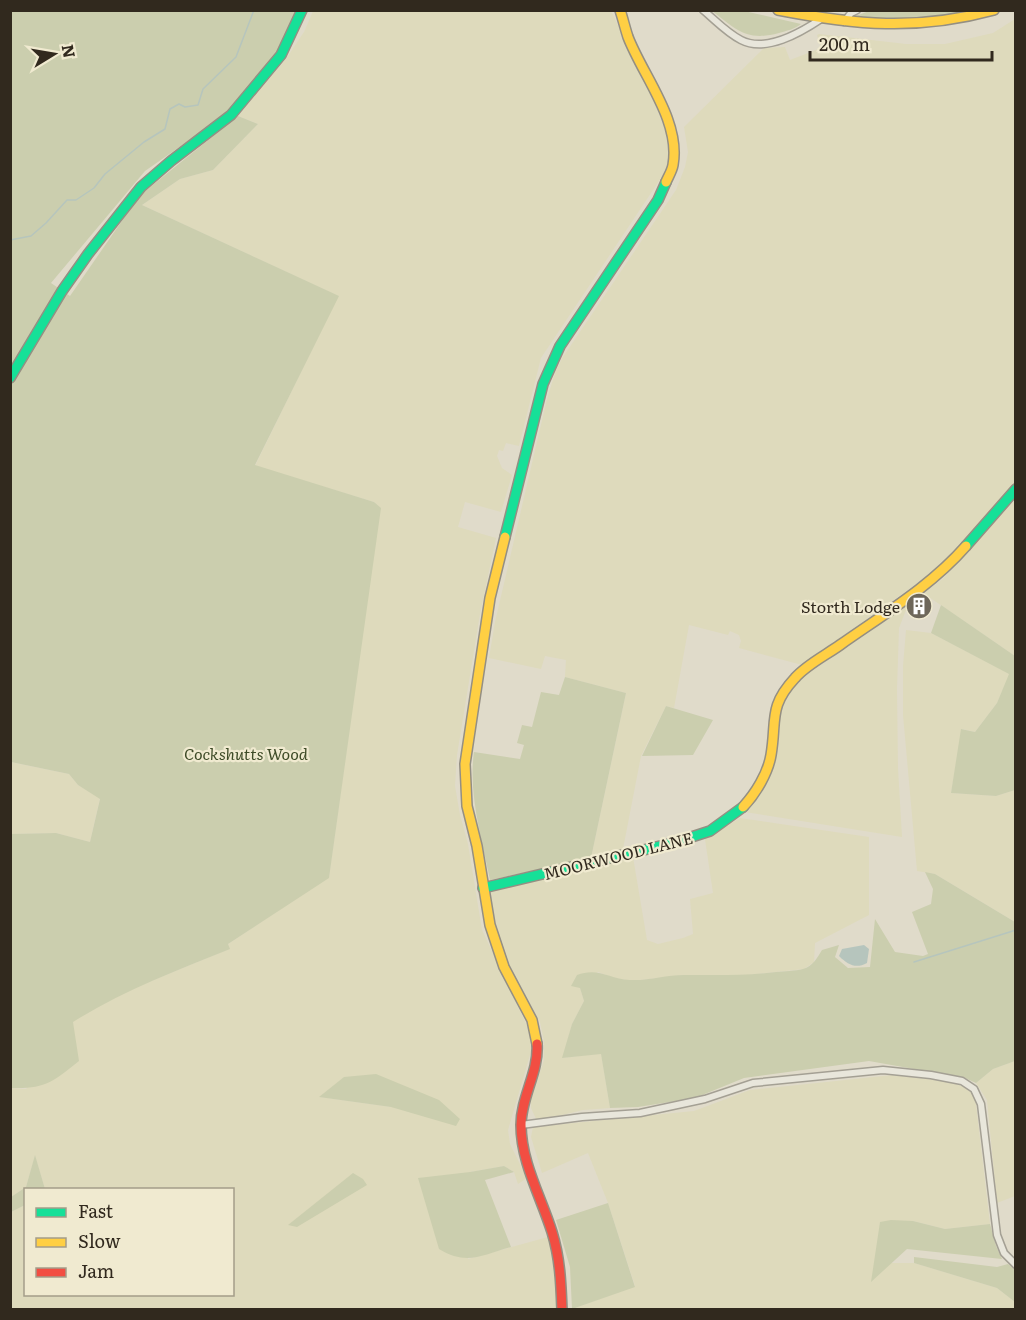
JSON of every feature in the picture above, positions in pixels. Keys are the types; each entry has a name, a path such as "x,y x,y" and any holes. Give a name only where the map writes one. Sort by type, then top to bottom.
{"main road":[{"path":"10,378 62,291 141,187 231,115 281,55 296,28 302,10"},
{"path":"778,10 821,19 891,25 961,20 994,10"},
{"path":"562,1310 560,1266 552,1233 526,1160 521,1125 523,1106 538,1057 537,1036 532,1020 495,945 465,784 467,743 490,598 532,422 548,372 560,346 658,200 669,178 674,161 671,130 653,86 628,37 621,13"},
{"name":"MOORWOOD LANE","path":"483,888 673,843 710,831 732,817 750,799 767,770 771,755 774,713 779,699 796,676 934,579 964,549 1016,489"}],"street":[{"path":"703,10 736,37 744,42 757,44 772,42 801,32 821,19"},
{"path":"844,22 857,10"},
{"path":"521,1125 582,1117 640,1113 705,1099 753,1083 801,1077 882,1070 919,1073 962,1082 974,1089 981,1104 997,1235 1004,1253 1016,1265"}],"shaded area":[{"path":"313,11 611,11 651,93 668,138 668,162 663,175 541,358 519,446 506,443 503,451 499,450 497,456 502,468 512,475 501,512 465,502 458,527 496,538 480,614 457,755 455,786 468,844 482,930 529,1030 532,1048 508,1130 510,1144 527,1178 518,1184 514,1172 504,1166 470,1172 468,1259 548,1237 555,1270 557,1309 11,1309 11,1212 24,1206 24,1296 234,1296 234,1188 45,1188 35,1156 26,1187 11,1197 11,1088 26,1089 72,1022 101,1004 134,988 229,949 228,944 329,877 380,508 374,502 255,466 338,296 142,205 180,179 213,170 258,124 238,116 286,59 304,32","holes":["320,1097 439,1100 391,1107"]},
{"path":"1015,19 1016,480 940,567 802,665 739,648 741,641 739,635 730,631 728,635 689,625 674,708 666,706 641,756 623,849 591,858 626,693 565,677 566,660 545,656 541,669 489,658 495,622 547,399 556,370 676,190 688,152 684,127 764,48 785,47 790,60 821,48 817,35 819,34 906,44 945,44 993,33"},
{"path":"1015,500 1015,656 923,593 944,578"},
{"path":"910,600 899,628 898,769 902,837 745,812 770,775 779,715 785,695 810,669"},
{"path":"906,630 931,633 1010,674 997,703 975,732 962,729 951,793 996,796 1015,790 1015,922 935,874 917,871 903,715"},
{"path":"10,762 69,774 78,785 100,798 90,842 56,833 11,834"},
{"path":"740,818 869,837 869,915 815,943 814,962 804,969 749,975 703,977 684,975 632,981 598,972 580,988 584,1001 572,1024 563,1058 601,1053 610,1108 583,1110 537,1121 531,1108 531,1100 544,1060 544,1041 540,1022 510,967 497,935 489,895 493,888 633,857 647,940 658,944 683,938 693,934 690,899 713,893 705,839"},
{"path":"864,945 869,949 867,963 863,965 852,965 839,956 842,949"},
{"path":"1015,1061 1015,1196 997,1203 987,1100 976,1083 993,1069"},
{"path":"893,1075 951,1082 967,1088 975,1096 990,1224 945,1229 913,1221 881,1271 890,1263 914,1263 997,1288 1015,1302 1015,1309 572,1309 635,1286 608,1203 588,1153 542,1173 531,1137 533,1127 694,1111 750,1090"}],"green space":[{"name":"Cockshutts Wood","path":"11,11 297,11 291,28 277,53 228,113 145,171 51,283 70,296 144,192 238,116 258,124 213,170 180,179 142,205 339,296 255,465 374,502 381,508 329,878 228,944 230,949 130,991 73,1022 79,1061 48,1083 23,1088 11,1088 10,834 56,833 90,842 100,799 78,785 69,774 11,762"},
{"path":"712,11 744,11 801,24 779,33 750,35 735,28"},
{"path":"869,11 976,11 915,20 854,19"},
{"path":"941,605 1015,656 1015,790 996,796 951,793 961,729 975,732 997,703 1009,674 931,633"},
{"path":"565,677 626,693 591,858 490,880 474,800 474,752 520,759 524,745 517,743 522,725 532,727 541,692 559,695"},
{"path":"666,706 713,720 693,755 642,756"},
{"path":"925,872 935,874 1015,922 1015,1061 993,1069 976,1083 965,1078 869,1061 744,1078 695,1098 638,1107 610,1108 601,1054 562,1058 572,1024 584,1001 580,988 571,986 577,975 584,973 591,972 637,980 677,975 741,975 793,971 809,966 822,950 839,945 835,957 848,968 870,967 875,919 895,952 923,956 928,954 912,912 931,904 933,889"},
{"path":"376,1074 439,1100 460,1119 456,1126 391,1107 319,1097 344,1077"},
{"path":"35,1155 45,1188 24,1188"},
{"path":"504,1166 514,1172 485,1180 511,1247 483,1256 466,1258 439,1249 418,1178"},
{"path":"353,1173 363,1179 367,1185 297,1227 288,1225"},
{"path":"24,1188 24,1206 11,1212 11,1197"},
{"path":"608,1203 635,1287 572,1309 570,1267 556,1220"},
{"path":"913,1221 945,1229 990,1224 1002,1259 907,1249 871,1282 880,1222"},
{"path":"914,1257 997,1267 1008,1264 1015,1270 1015,1302 997,1288 914,1263"}],"waterway":[{"path":"10,240 31,236 67,200 76,200 94,188 105,174 144,142 165,129 170,109 179,104 185,107 198,105 203,89 236,57 254,10"},
{"path":"914,962 1016,930"}],"traffic: fast":[{"path":"10,378 62,291 141,187 231,115 281,55 302,10"},
{"path":"505,537 543,384 560,346 658,200 666,182"},
{"path":"966,546 1016,489"},
{"path":"483,888 673,843 710,831 743,807"}],"traffic: slow":[{"path":"620,10 628,37 659,99 671,132 674,148 673,165 666,182"},
{"path":"778,10 833,19 886,24 939,21 994,10"},
{"path":"505,537 490,598 465,764 467,806 477,846 490,925 504,967 532,1020 537,1044"},
{"path":"743,807 757,789 767,769 771,755 775,714 786,688 810,664 922,587 966,546"}],"traffic: jam":[{"path":"537,1044 535,1065 522,1115 522,1139 528,1166 555,1242 560,1271 562,1310"}],"place":[{"name":"Storth Lodge","path":"919,606"}]}
